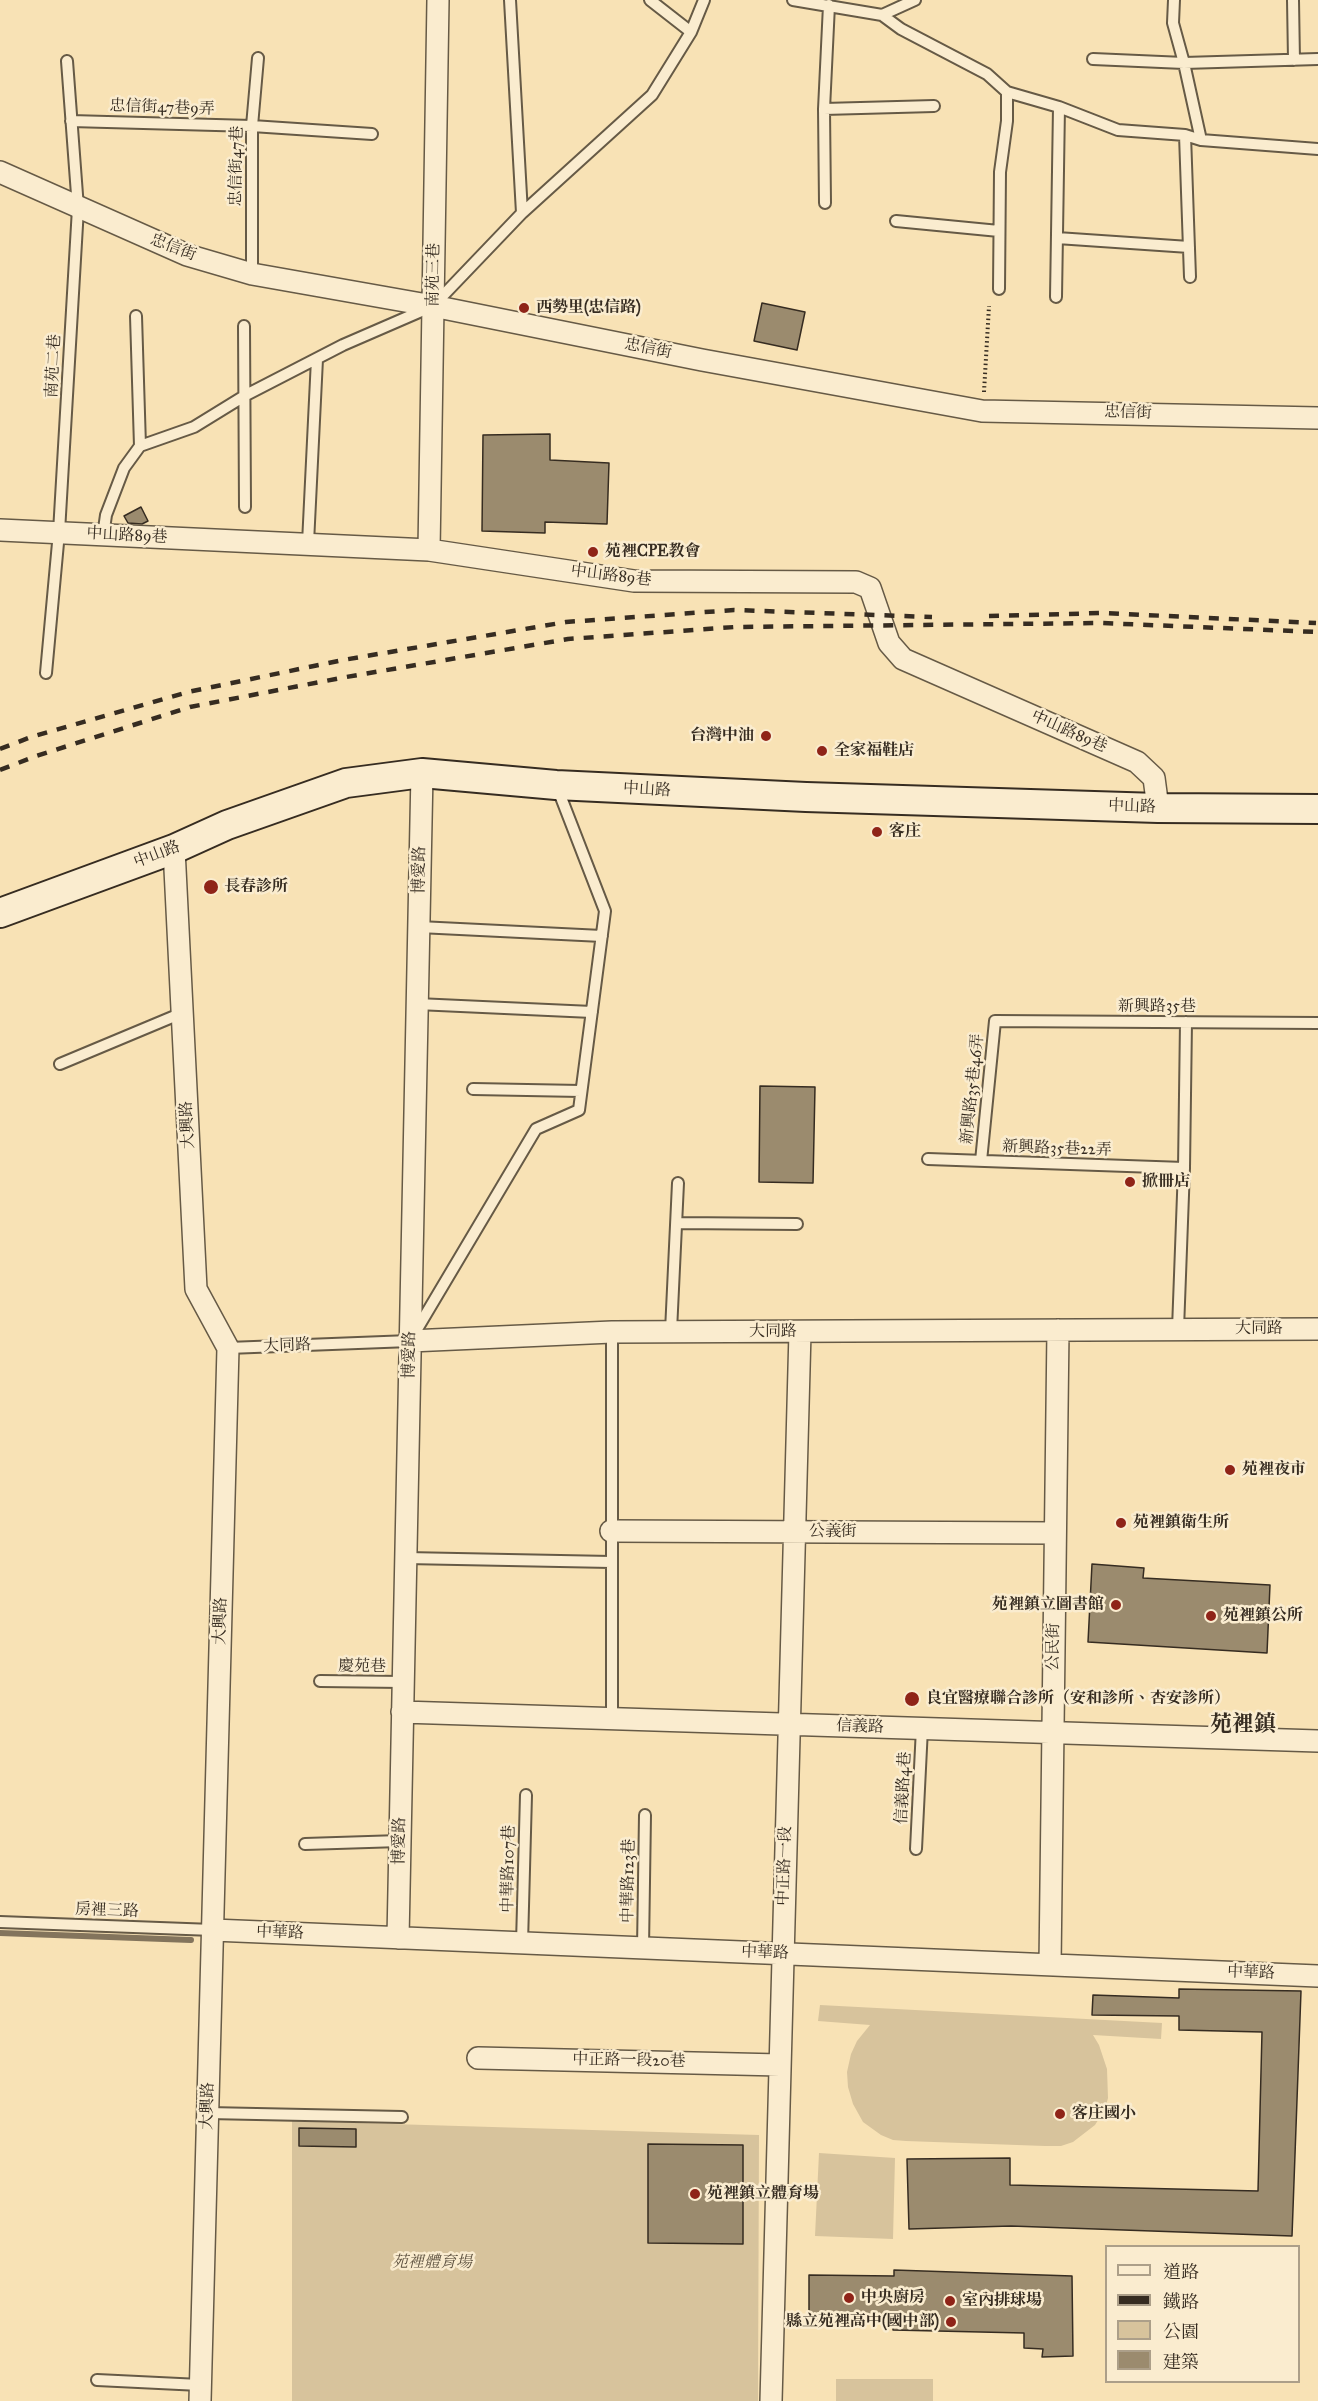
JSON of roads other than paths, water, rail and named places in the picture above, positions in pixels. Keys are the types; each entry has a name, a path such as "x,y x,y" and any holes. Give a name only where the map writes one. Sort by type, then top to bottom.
{"street":[{"name":"南苑三巷","path":"429,550 438,0"},
{"name":"忠信街","path":"0,172 187,255 252,274 433,306 702,360 982,411 1318,418"},
{"name":"中山路89巷","path":"0,530 429,550 634,581 856,582 870,588 889,643 903,658 1137,762 1154,778 1158,808"},
{"name":"中山路","path":"0,913 174,849 227,825 346,783 422,773 556,785 817,798 1158,808 1318,809"},
{"name":"博愛路","path":"398,1938 422,773"},
{"name":"大興路","path":"174,849 196,1289 228,1348 200,2393"},
{"name":"大同路","path":"410,1341 671,1331 1318,1329"},
{"name":"公民街","path":"1050,1965 1058,1330"},
{"name":"中正路一段","path":"771,2401 800,1332"},
{"name":"公義街","path":"611,1531 1055,1533"},
{"name":"信義路","path":"402,1712 1318,1741"},
{"name":"中華路","path":"213,1930 1318,1976"},
{"name":"中正路一段20巷","path":"478,2058 780,2065"}],"lane":[{"path":"510,0 522,213"},
{"path":"650,0 691,32"},
{"path":"103,536 106,515 124,468 140,446 194,427 246,395 343,345 433,306 522,213 652,95 691,32 704,0"},
{"path":"793,0 882,15 901,29 987,74 1007,92 1059,107 1118,130 1318,150"},
{"path":"882,15 915,0"},
{"path":"1174,0 1173,23 1201,140"},
{"path":"1293,0 1294,60"},
{"path":"825,203 824,109 829,5"},
{"name":"忠信街47巷","path":"252,274 252,126 258,58"},
{"path":"1093,59 1184,63 1318,59"},
{"name":"南苑二巷","path":"46,673 59,532 78,208 67,61"},
{"path":"999,289 1000,172 1007,121 1007,92"},
{"path":"824,109 934,106"},
{"path":"1056,297 1059,107"},
{"name":"忠信街47巷9弄","path":"70,121 252,126 372,134"},
{"path":"1185,135 1190,277"},
{"path":"896,220 999,231"},
{"path":"1057,238 1189,247"},
{"path":"136,316 140,446"},
{"path":"244,326 245,507"},
{"path":"308,543 317,359"},
{"path":"410,1341 536,1129 579,1110 605,911 556,785"},
{"path":"419,927 602,936"},
{"path":"417,1004 592,1012"},
{"path":"60,1064 182,1014"},
{"name":"新興路35巷","path":"995,1021 1318,1023"},
{"name":"新興路35巷46弄","path":"981,1161 995,1021"},
{"path":"1179,1329 1186,1022"},
{"path":"473,1089 582,1091"},
{"name":"新興路35巷22弄","path":"928,1159 1184,1168"},
{"path":"671,1331 678,1183"},
{"path":"677,1222 798,1224"},
{"path":"612,1332 612,1719"},
{"name":"大同路","path":"228,1348 410,1341"},
{"path":"406,1558 611,1562"},
{"name":"慶苑巷","path":"320,1681 403,1682"},
{"name":"信義路4巷","path":"916,1849 922,1728"},
{"name":"中華路107巷","path":"522,1943 526,1795"},
{"name":"中華路123巷","path":"643,1948 645,1815"},
{"path":"305,1844 400,1841"},
{"name":"房裡三路","path":"0,1922 213,1930"},
{"path":"207,2113 402,2117"},
{"path":"97,2380 200,2393"}],"waterway":[{"path":"0,1933 191,1940"}],"railway":[{"path":"0,749 31,737 188,692 343,660 566,622 734,610 932,617"},
{"path":"989,616 1103,613 1316,623"},
{"path":"0,770 36,756 190,707 346,677 568,639 735,627 1101,623 1318,632"}],"place":[{"name":"西勢里(忠信路)","path":"524,308"},
{"name":"苑裡CPE教會","path":"593,552"},
{"name":"台灣中油","path":"766,736"},
{"name":"全家福鞋店","path":"822,751"},
{"name":"客庄","path":"877,832"},
{"name":"長春診所","path":"211,887"},
{"name":"掀冊店","path":"1130,1182"},
{"name":"苑裡夜市","path":"1230,1470"},
{"name":"苑裡鎮衛生所","path":"1121,1523"},
{"name":"苑裡鎮立圖書館","path":"1116,1605"},
{"name":"苑裡鎮公所","path":"1211,1616"},
{"name":"良宜醫療聯合診所（安和診所、杏安診所）","path":"912,1699"},
{"name":"客庄國小","path":"1060,2114"},
{"name":"苑裡鎮立體育場","path":"695,2194"},
{"name":"中央廚房","path":"849,2298"},
{"name":"室內排球場","path":"950,2301"},
{"name":"縣立苑裡高中(國中部)","path":"951,2322"}],"district":[{"name":"苑裡鎮","path":"1243,1726"}],"park label":[{"name":"苑裡體育場","path":"432,2263"}]}
